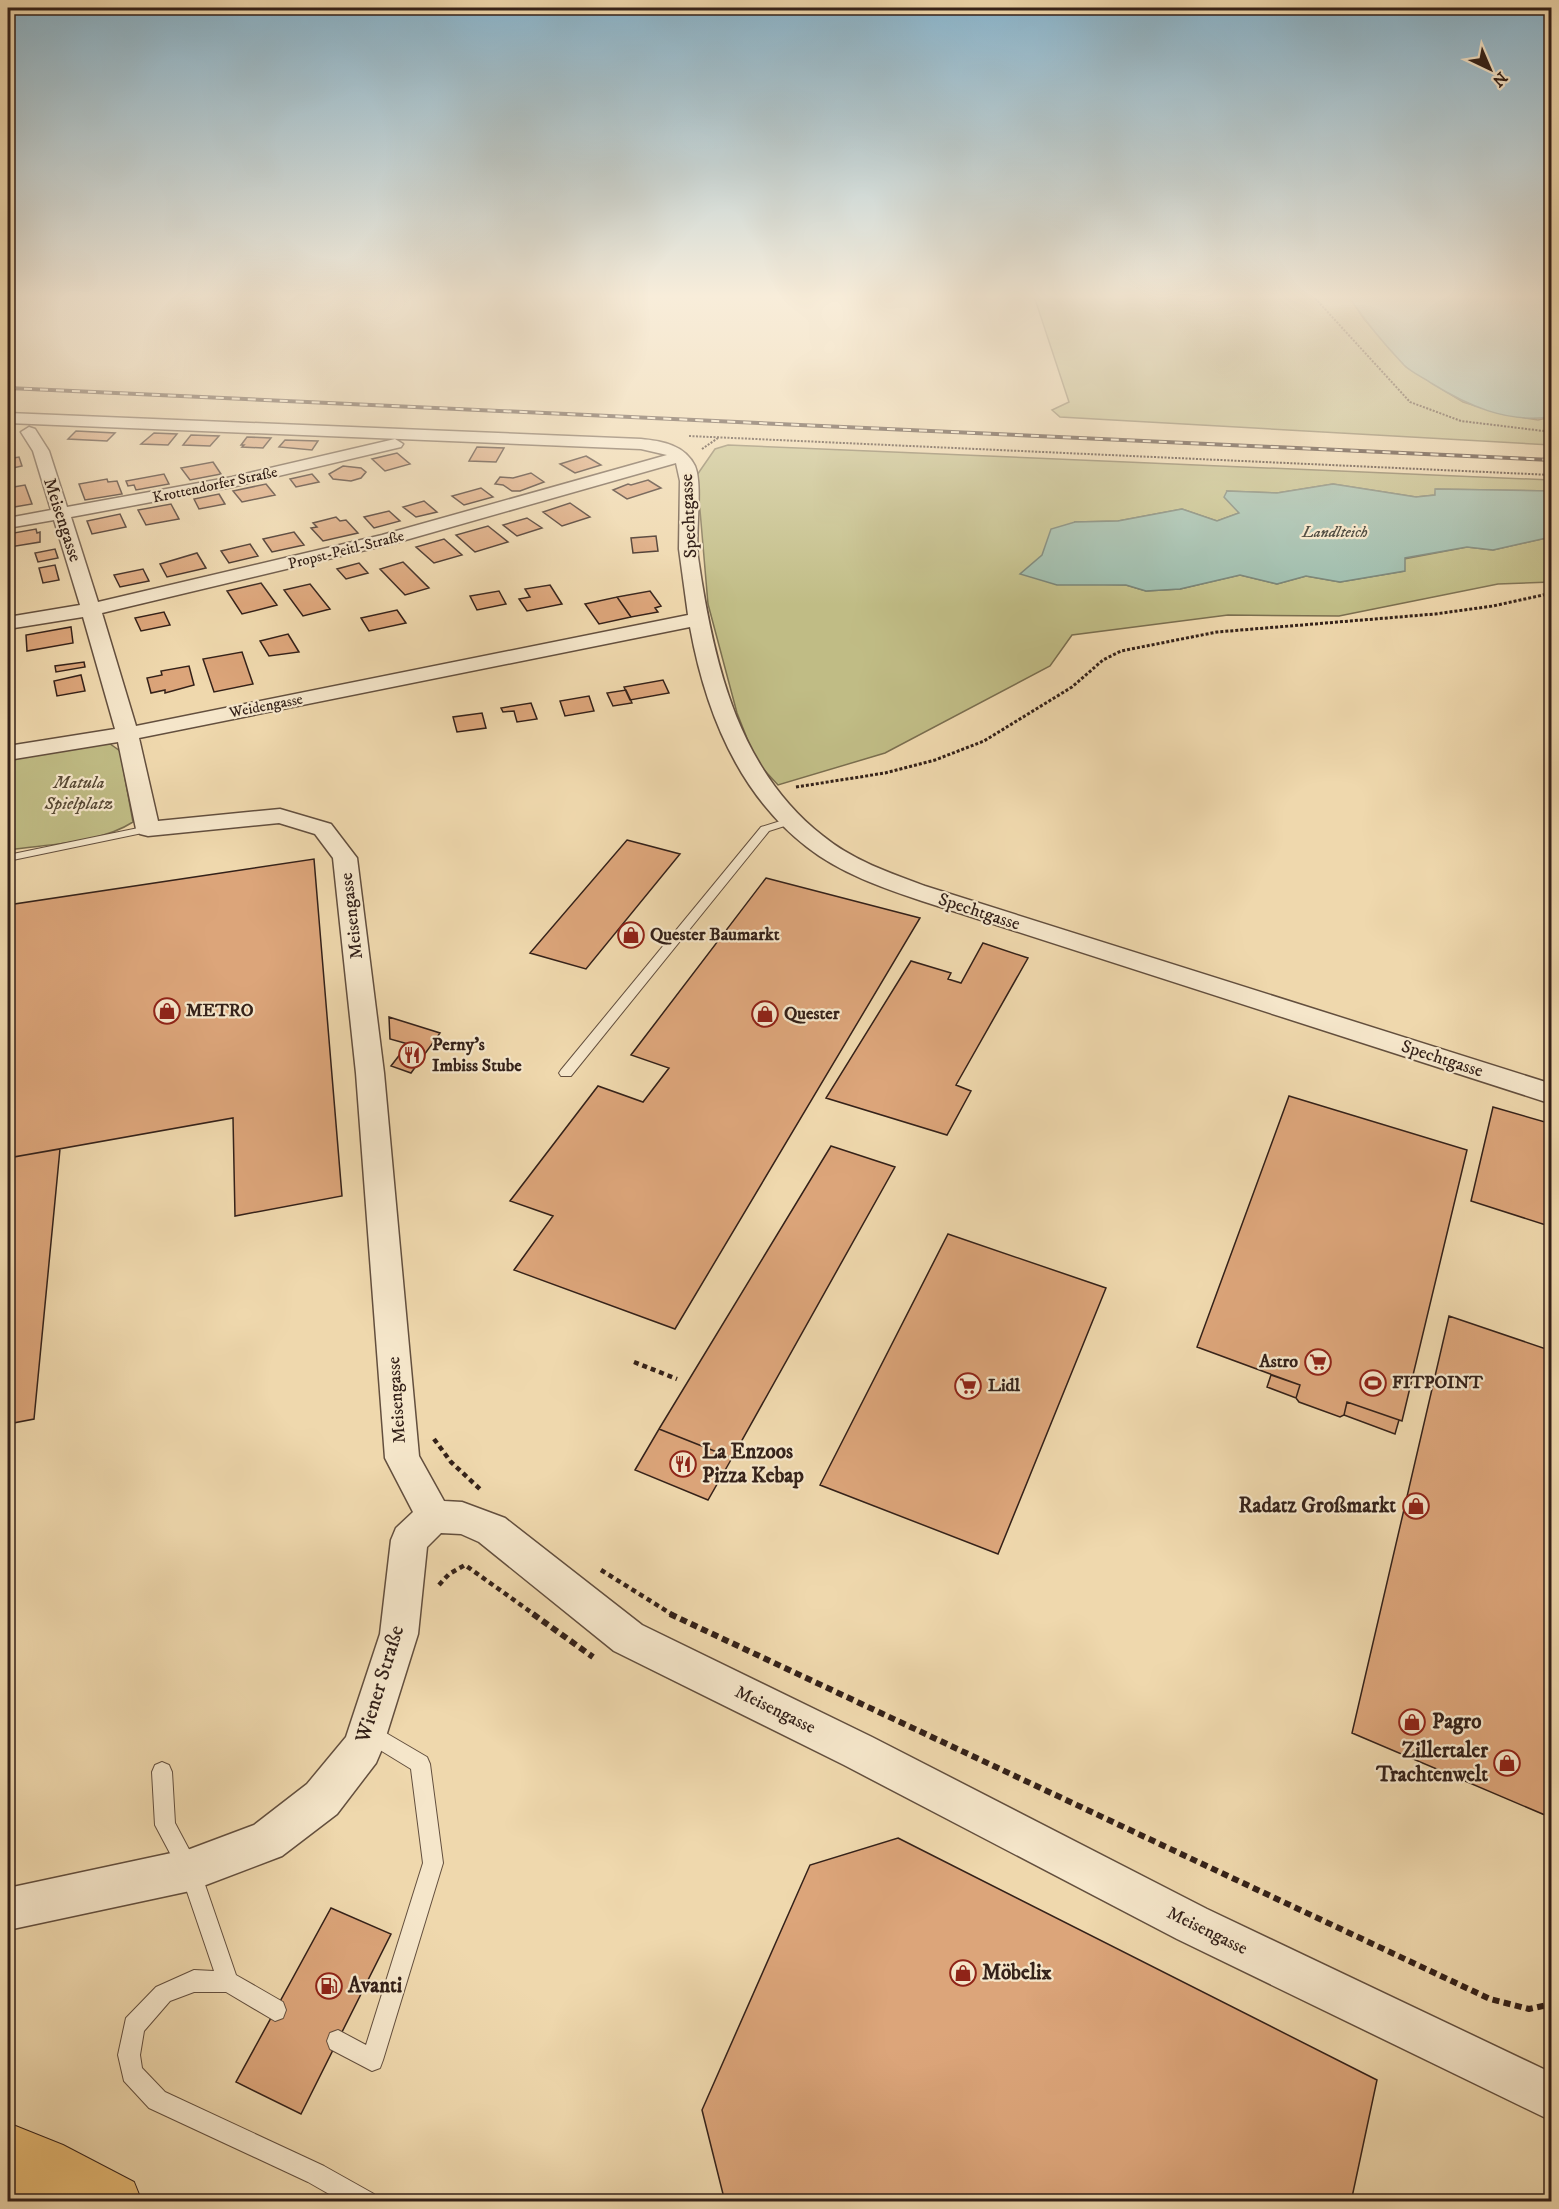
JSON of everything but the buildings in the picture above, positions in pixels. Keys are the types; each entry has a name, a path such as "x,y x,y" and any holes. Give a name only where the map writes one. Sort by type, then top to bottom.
{"main road":[{"path":"8,2151 43,2165 114,2202"},
{"path":"8,2184 31,2202"}],"street":[{"path":"8,418 28,426 420,436 660,446 680,457"},
{"path":"8,437 28,426"},
{"name":"Meisengasse","path":"28,426 41,451 91,609 127,734 148,830 280,816 323,829 345,858 370,1073 402,1458 434,1516 462,1518 492,1530 628,1638 858,1751 1192,1924 1551,2098"},
{"name":"Krottendorfer Straße","path":"8,523 232,482 420,436"},
{"name":"Propst-Peitl-Straße","path":"8,623 91,609 358,548 505,509 680,457"},
{"name":"Spechtgasse","path":"680,457 688,471 688,548 698,619 723,710 737,746 766,792 790,821 831,852 914,891 1551,1094"},
{"name":"Weidengasse","path":"8,753 127,734 698,619"},
{"name":"Weidengasse","path":"523,653 583,651 703,639"},
{"name":"Wiener Straße","path":"8,1909 190,1870 267,1840 322,1799 362,1749 399,1634 410,1540 434,1516"}],"lane":[{"path":"566,1073 765,829 790,821"},
{"path":"8,858 148,830"},
{"path":"338,2041 372,2060 433,1863 420,1764 367,1731"},
{"path":"162,1772 165,1825 190,1870 228,1982"},
{"path":"275,2010 228,1982 194,1981 163,1994 134,2026 129,2055 132,2073 157,2100 316,2174 366,2202"}],"path":[{"path":"1407,399 1430,413 1454,421 1551,432"},
{"path":"660,446 681,436 733,437 1551,475"},
{"path":"766,792 885,772 935,760 974,745 1072,687 1103,660 1121,651 1217,632 1435,614 1493,606 1551,592"},
{"path":"634,1362 677,1379"},
{"path":"429,1432 451,1462 490,1497"},
{"path":"597,1568 680,1620 1480,1994 1520,2009 1546,2007 1551,2004"}],"green space":[{"path":"1068,399 1458,399 1502,414 1538,420 1551,417 1551,445 1060,417 1052,410 1069,402"},
{"path":"728,445 1551,480 1551,491 1436,489 1435,495 1416,497 1333,484 1277,493 1227,491 1239,513 1217,521 1182,509 1118,521 1075,522 1098,584 1126,585 1146,591 1180,589 1240,575 1277,584 1306,576 1340,582 1404,571 1404,559 1467,547 1493,550 1551,537 1551,582 1498,584 1339,616 1228,615 1072,635 1050,666 885,753 778,785 756,761 737,713 708,604 697,475 715,449"},
{"name":"Matula Spielplatz","path":"106,741 120,751 133,822 105,835 89,839 8,850 8,759"}],"water":[{"path":"1459,399 1551,399 1551,417 1503,415"},
{"name":"Landlteich","path":"1333,484 1416,497 1435,495 1435,489 1551,491 1551,537 1493,550 1467,547 1405,558 1405,571 1340,582 1306,576 1277,584 1240,575 1180,589 1146,591 1126,585 1057,585 1020,574 1042,555 1051,529 1075,522 1118,521 1182,509 1217,521 1239,513 1224,497 1227,491 1277,493"}],"railway":[{"path":"246,399 1552,460"}],"place":[{"name":"Quester Baumarkt","path":"631,935"},
{"name":"METRO","path":"167,1011"},
{"name":"Quester","path":"765,1014"},
{"name":"Perny’s Imbiss Stube","path":"412,1055"},
{"name":"Astro","path":"1318,1362"},
{"name":"FITPOINT","path":"1373,1383"},
{"name":"Lidl","path":"968,1386"},
{"name":"La Enzoos Pizza Kebap","path":"683,1464"},
{"name":"Radatz Großmarkt","path":"1416,1506"},
{"name":"Pagro","path":"1412,1722"},
{"name":"Zillertaler Trachtenwelt","path":"1507,1763"},
{"name":"Möbelix","path":"963,1973"},
{"name":"Avanti","path":"329,1986"}]}
